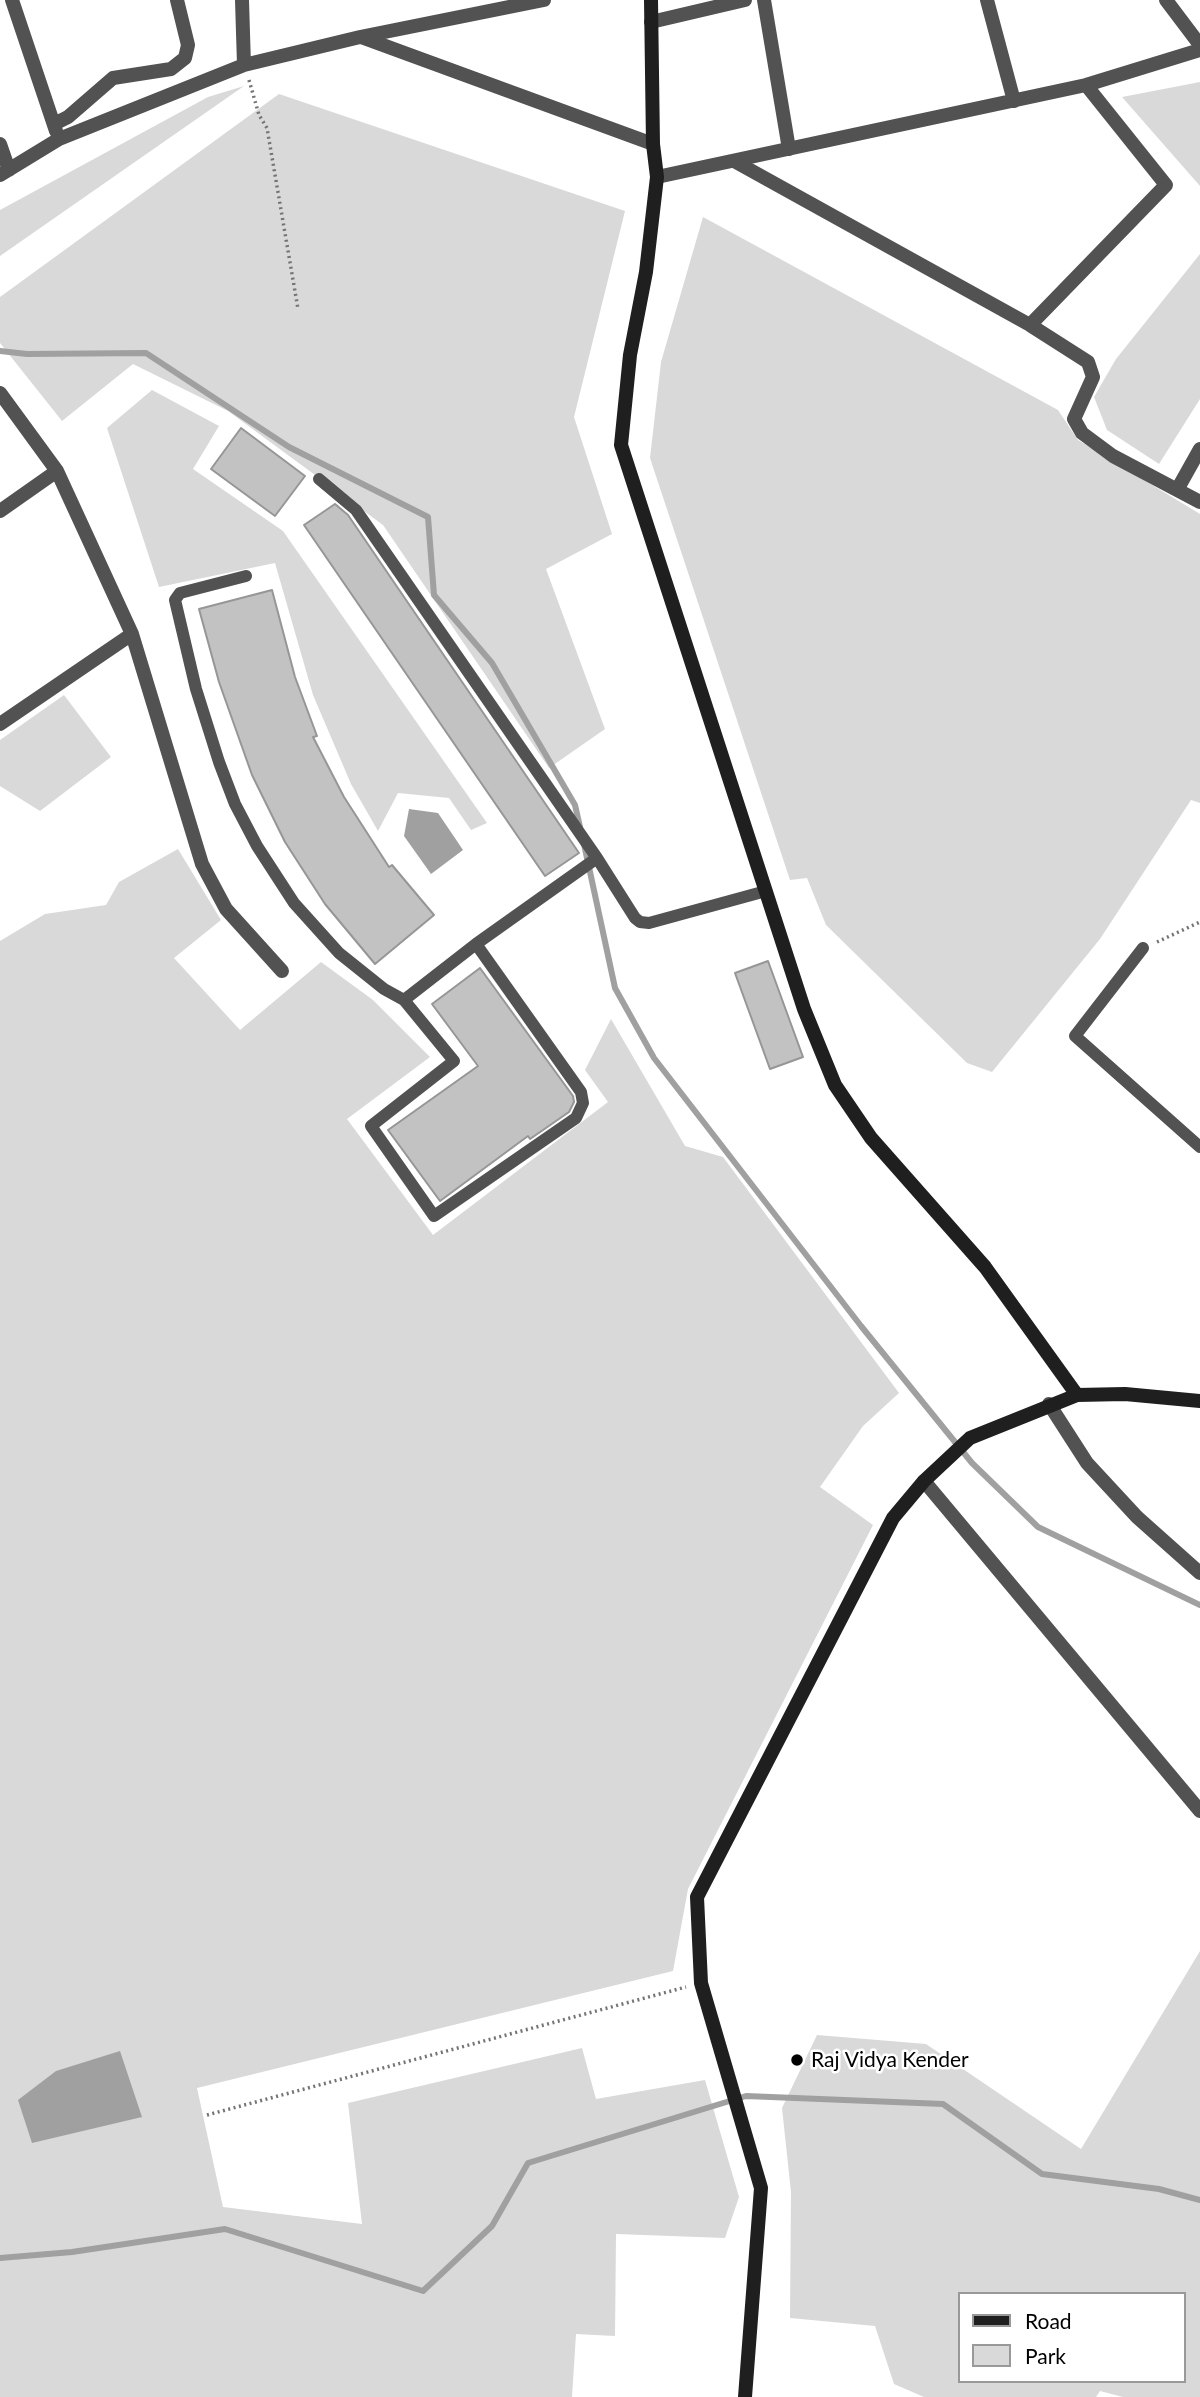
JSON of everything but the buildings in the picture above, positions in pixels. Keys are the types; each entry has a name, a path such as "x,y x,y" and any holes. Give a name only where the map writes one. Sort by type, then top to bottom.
{"street":[{"path":"12,0 59,139"},
{"path":"54,124 68,117 113,78 172,69 185,58 188,45 177,0"},
{"path":"242,0 244,65"},
{"path":"0,144 4,172 59,139 244,65 496,5 544,0"},
{"path":"651,0 653,144 657,177 646,272 630,355 621,445 804,1009 835,1085 871,1138 985,1268 1077,1395"},
{"path":"651,22 746,0"},
{"path":"764,0 789,149"},
{"path":"987,0 1014,100"},
{"path":"657,177 1086,85 1200,48 1166,0"},
{"path":"360,37 653,144"},
{"path":"1030,325 1166,185 1086,85"},
{"path":"734,161 1030,325 1088,362 1093,377 1074,419 1082,433 1113,456 1200,502"},
{"path":"0,393 57,471 132,634 202,864 226,909 282,971"},
{"path":"1177,490 1200,449"},
{"path":"0,511 57,471"},
{"path":"0,724 132,634"},
{"path":"745,2397 761,2188 701,1983 697,1897 893,1518 924,1481 970,1438 1077,1395 1125,1394 1200,1401"},
{"path":"1049,1404 1087,1463 1137,1517 1200,1573"},
{"path":"924,1481 1200,1811"}],"lane":[{"path":"319,479 356,510 597,858 635,918 649,923 766,891"},
{"path":"246,576 180,593 175,600 196,689 235,804 257,846 294,902 339,953 384,989 404,1000 454,1061 371,1126 434,1216 576,1118 583,1103 581,1092 476,944"},
{"path":"404,1000 476,944 597,858"},
{"path":"1143,948 1075,1036 1200,1147"}],"path":[{"path":"244,65 259,115 267,128 298,309"},
{"path":"1143,948 1200,922"},
{"path":"207,2115 701,1983"}],"green space":[{"path":"1200,82 1200,186 1122,97"},
{"path":"244,86 0,256 0,210 208,97"},
{"path":"279,94 625,211 574,417 612,534 546,569 605,729 549,768 383,525 228,411 133,364 62,421 0,343 0,297"},
{"path":"703,217 1058,410 1078,440 1200,514 1200,803 1191,800 1100,939 992,1072 967,1063 826,925 807,878 790,880 650,458 661,362"},
{"path":"1200,254 1200,399 1159,464 1107,430 1094,397 1116,359"},
{"path":"152,390 219,426 193,469 283,531 487,823 471,830 449,798 398,793 378,831 351,784 313,695 275,563 159,587 107,428"},
{"path":"64,695 111,757 40,811 0,786 0,740"},
{"path":"178,849 221,920 174,958 240,1030 321,962 373,1000 430,1057 347,1119 433,1235 608,1102 585,1070 611,1019 685,1146 723,1157 899,1393 863,1426 820,1487 873,1525 688,1889 673,1971 197,2088 223,2207 362,2224 348,2103 582,2048 596,2099 705,2080 739,2197 725,2238 616,2234 615,2336 576,2334 572,2397 0,2397 0,941 45,914 106,905 119,882"},
{"path":"1200,1951 1200,2397 1123,2397 1100,2391 1096,2397 924,2397 894,2384 875,2326 790,2318 791,2192 782,2108 817,2035 926,2044 1081,2149"}],"shaded area":[{"path":"409,809 438,813 463,850 431,874 404,836"},
{"path":"120,2051 142,2117 32,2143 18,2100 56,2071"}],"waterway":[{"path":"0,351 27,354 146,353 289,447 428,517 434,595 492,663 575,805 580,827"},
{"path":"584,844 615,988 654,1058 861,1326 972,1463 1038,1527 1200,1605"},
{"path":"0,2258 72,2252 225,2229 423,2291 492,2226 528,2163 746,2096 943,2104 1042,2174 1159,2189 1200,2200"}],"place":[{"name":"Raj Vidya Kender","path":"797,2060"}]}
